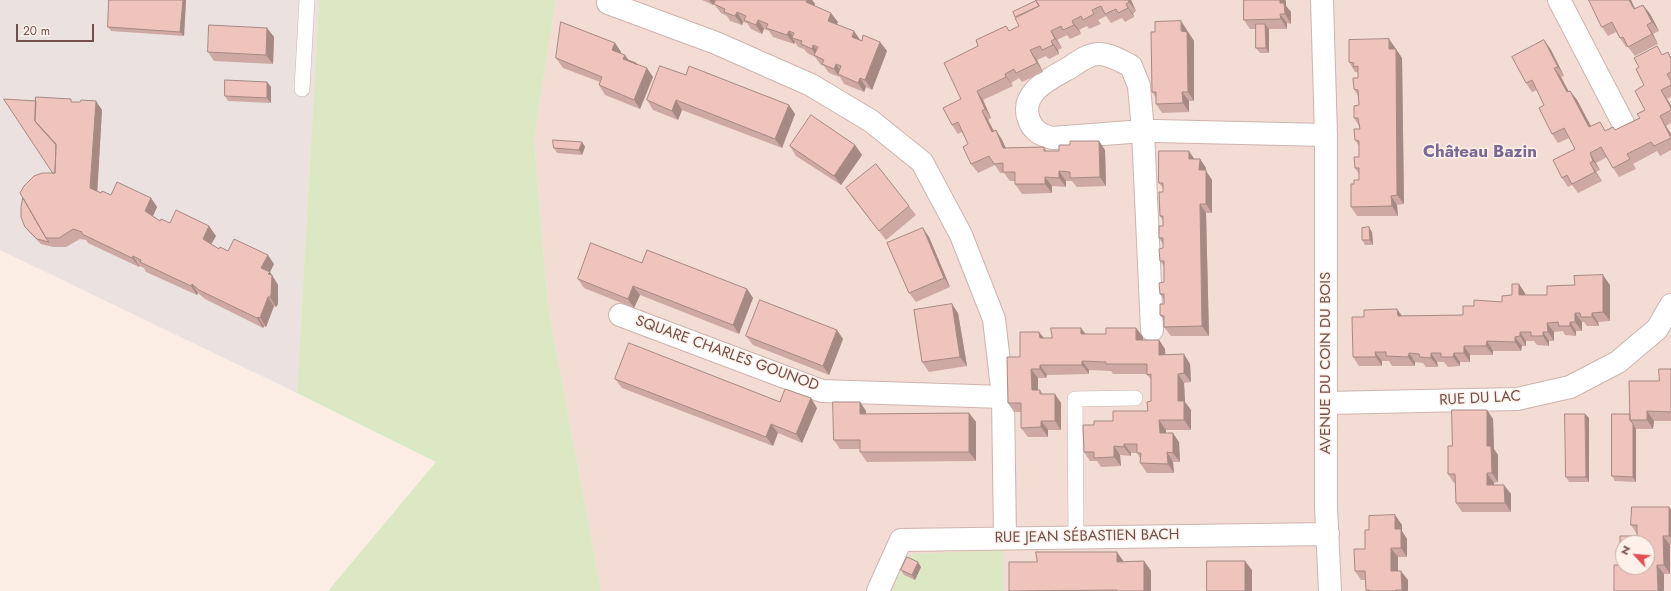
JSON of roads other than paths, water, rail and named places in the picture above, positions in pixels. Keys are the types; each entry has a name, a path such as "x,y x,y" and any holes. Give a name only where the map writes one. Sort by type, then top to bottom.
{"street":[{"name":"AVENUE DU COIN DU BOIS","path":"1322,0 1326,135 1326,430 1330,591"},
{"path":"1560,0 1623,123"},
{"path":"608,3 716,43 812,85 871,121 922,162 961,235 994,319 1003,397 1005,538"},
{"path":"1152,330 1143,131 1139,86 1131,66 1113,57 1099,54 1086,57 1048,80 1029,97 1026,110 1031,125 1038,134 1052,138 1143,131 1326,135"},
{"name":"RUE DU LAC","path":"1327,403 1517,399 1570,387 1618,362 1657,329 1671,305"},
{"name":"SQUARE CHARLES GOUNOD","path":"620,315 822,391 1003,397"},
{"name":"RUE JEAN SÉBASTIEN BACH","path":"878,591 901,540 1328,534"}],"lane":[{"path":"302,89 307,0"},
{"path":"1076,538 1075,399 1135,398"}],"district":[{"name":"Château Bazin","path":"1480,153"}]}
